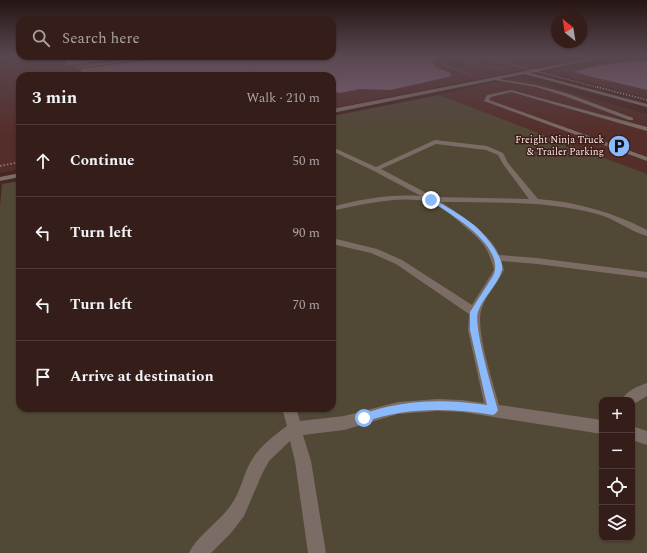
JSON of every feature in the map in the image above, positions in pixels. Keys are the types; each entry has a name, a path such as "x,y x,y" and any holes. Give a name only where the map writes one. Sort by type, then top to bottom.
{"street":[{"path":"336,110 479,82"},
{"path":"510,82 536,86 564,94 647,125"},
{"path":"557,82 647,106"},
{"path":"647,129 511,91 488,96 486,100 647,159"},
{"path":"377,169 435,142 487,148 501,154 535,202"},
{"path":"336,151 377,169 453,212 474,228 489,244 498,258 499,270 474,312 474,330 493,410"},
{"path":"0,179 16,176"},
{"path":"336,208 388,199 406,198 431,200 474,199 535,202 559,204 600,212 647,232"},
{"path":"336,242 374,251 400,262 474,312"},
{"path":"498,258 537,261 647,275"},
{"path":"632,397 647,389"},
{"path":"198,553 224,527 238,510 256,468 264,456 285,436 295,429 344,423 383,411 420,406 462,406 599,427"},
{"path":"290,412 304,460 317,553"},
{"path":"635,434 647,438"}],"path":[{"path":"0,166 16,163"}],"shaded area":[{"path":"0,82 16,82 16,170 0,173"},
{"path":"336,82 463,82 336,107"},
{"path":"336,82 427,82 391,90 360,89 339,93 336,92"},
{"name":"Freight Ninja Truck & Trailer Parking","path":"496,82 534,82 647,114 647,174 439,95"},
{"path":"588,82 647,82 647,97"},
{"path":"613,82 647,82 647,90"},
{"path":"439,95 647,174 647,553 0,553 0,206 2,184 16,182 16,412 336,412 336,115"}],"railway":[{"path":"577,82 600,88"},
{"path":"597,87 647,100"}],"place":[{"name":"Freight Ninja Truck & Trailer Parking","path":"619,146"}],"route":[{"path":"364,418 383,411 420,406 462,406 493,410 474,330 474,312 496,276 500,264 489,244 474,228 453,212 431,200"}]}
